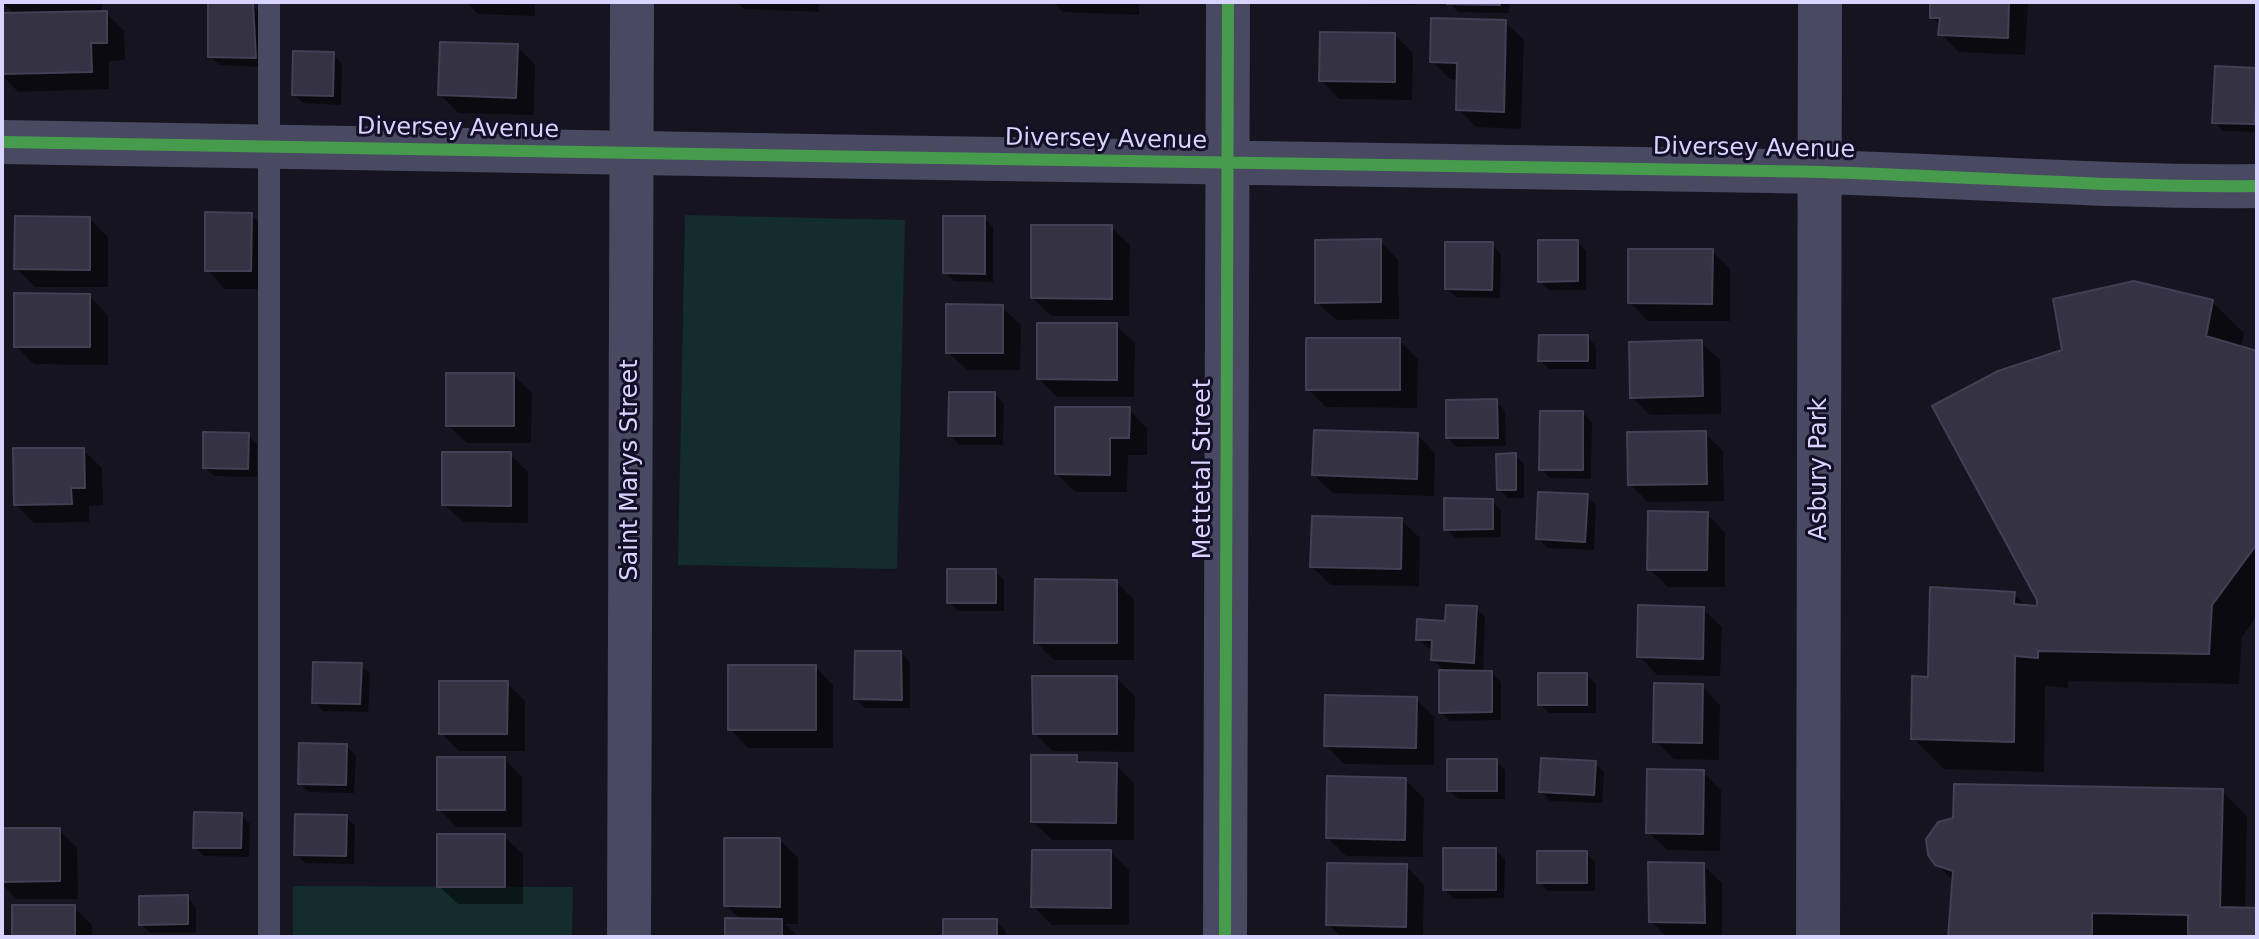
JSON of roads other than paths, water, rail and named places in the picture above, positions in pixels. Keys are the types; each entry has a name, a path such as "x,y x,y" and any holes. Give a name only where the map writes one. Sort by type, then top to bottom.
{"street":[{"name":"Saint Marys Street","path":"629,937 632,2"},
{"name":"Mettetal Street","path":"1225,937 1228,2"},
{"name":"Asbury Park","path":"1818,937 1820,2"},
{"name":"Diversey Avenue","path":"2,142 1820,172 2159,187 2257,186"}],"lane":[{"path":"269,2 269,937"}]}
